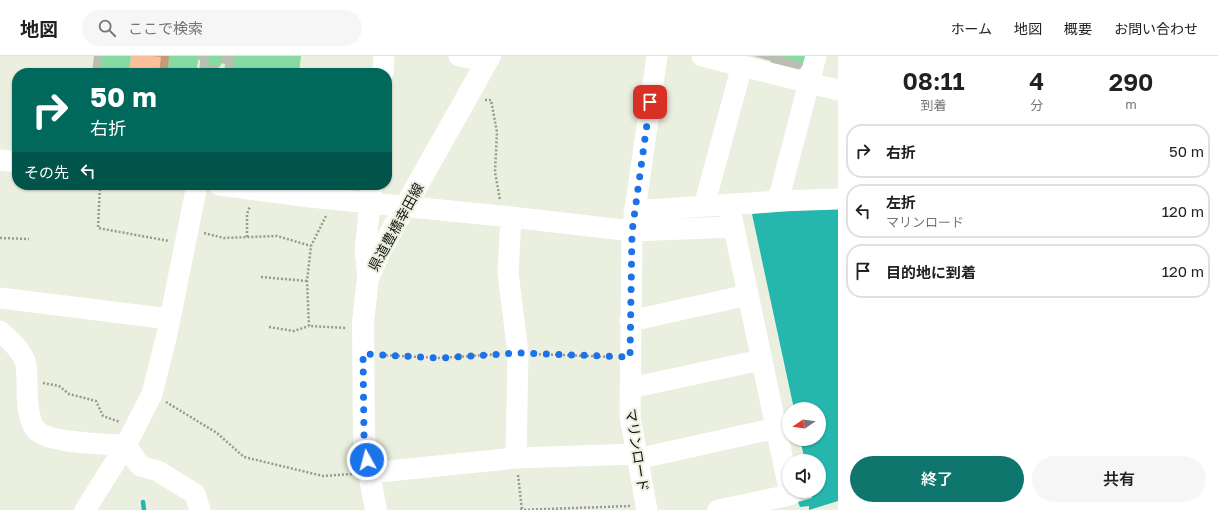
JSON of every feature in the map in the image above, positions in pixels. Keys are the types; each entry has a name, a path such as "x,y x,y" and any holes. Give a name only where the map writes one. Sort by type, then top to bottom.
{"main road":[{"name":"県道豊橋幸田線","path":"376,510 364,435 363,330 368,278 380,253 488,58"}],"street":[{"path":"383,68 384,56"},
{"path":"459,56 488,58"},
{"name":"マリンロード","path":"647,508 636,456 630,417 630,321 632,232 634,211 657,56"},
{"path":"702,56 838,90"},
{"path":"778,200 816,56"},
{"path":"704,206 742,66"},
{"path":"0,160 12,161"},
{"path":"85,510 131,436 152,394 170,319 196,190"},
{"path":"256,190 334,199 371,194 407,206 507,216 632,232 733,227"},
{"path":"368,278 365,250 371,194"},
{"path":"634,211 778,200 838,199"},
{"path":"728,204 782,455"},
{"path":"507,216 508,274 518,353 516,458"},
{"path":"630,321 748,295"},
{"path":"0,298 170,319"},
{"path":"0,331 13,343 26,362 28,407 33,425 37,430 52,437 85,443 131,436"},
{"path":"630,388 761,360"},
{"path":"369,473 516,458 636,456 776,428"},
{"path":"131,436 140,466 158,471 195,494 200,510"},
{"path":"718,510 782,498"}],"path":[{"path":"465,102 490,100 497,132 495,172 507,216"},
{"path":"100,190 98,228 224,238 277,236 311,246"},
{"path":"247,237 247,214 256,190"},
{"path":"309,326 307,281 311,246 334,199"},
{"path":"0,238 29,239"},
{"path":"261,277 307,281"},
{"path":"269,327 294,331 309,326 363,330"},
{"path":"363,354 440,358 518,353 630,357"},
{"path":"27,380 59,386 69,394 96,401 103,416 131,436"},
{"path":"152,394 217,433 244,457 323,476 369,473"},
{"path":"516,458 521,510 647,508"}],"shaded area":[{"path":"131,56 169,56 168,68 130,68"}],"water":[{"path":"838,207 838,501 809,510 809,506 800,507 798,502 812,498 826,498 826,454 803,454 802,446 826,446 826,402 792,402 752,214"}],"building":[{"path":"102,56 131,56 130,68 101,68"},
{"path":"169,56 199,56 197,68 168,68"},
{"path":"209,56 222,56 221,66 208,66"},
{"path":"234,56 301,56 300,68 233,68"},
{"path":"780,56 807,56 805,64"}],"waterway":[{"path":"143,502 144,510"}],"route":[{"path":"367,460 364,435 363,354 440,358 518,353 630,357 632,232 650,102"}]}
